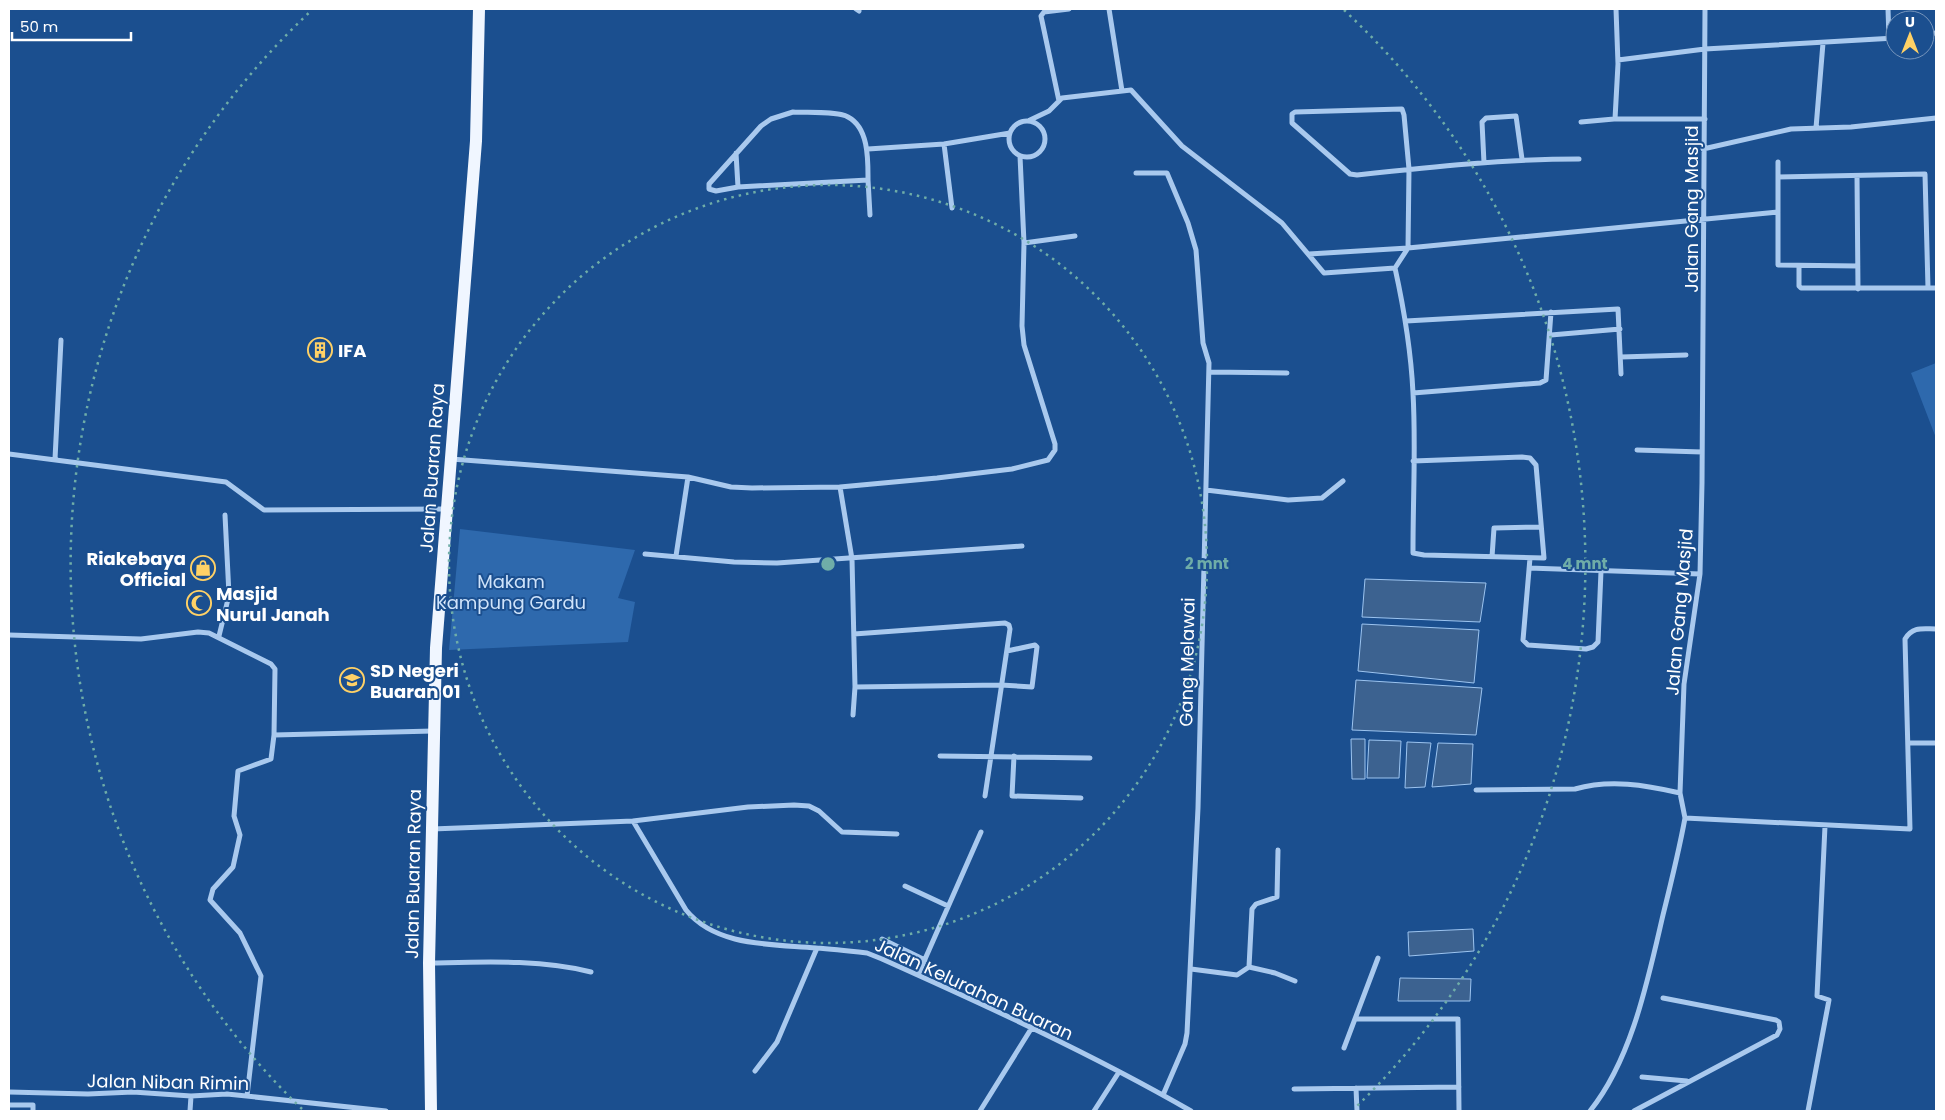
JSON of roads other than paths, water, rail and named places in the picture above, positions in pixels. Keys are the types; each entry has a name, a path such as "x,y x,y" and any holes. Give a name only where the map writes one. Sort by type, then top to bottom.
{"main road":[{"name":"Jalan Buaran Raya","path":"431,1111 429,963 436,648 476,141 479,9"}],"street":[{"path":"1059,101 1042,16 1044,12 1069,9"},
{"path":"1109,9 1122,91"},
{"path":"1616,9 1618,60 1616,119"},
{"name":"Jalan Gang Masjid","path":"1590,1111 1607,1089 1638,1010 1650,973 1685,818 1680,793 1684,684 1700,574 1703,150 1706,9"},
{"path":"1618,60 1705,49 1885,39"},
{"path":"1816,128 1823,43"},
{"path":"1030,120 1036,122 1044,132 1045,144 1037,154 1031,157 1020,156 1010,146 1010,133 1017,123 1030,120 1048,111 1062,98 1131,90 1182,146 1274,215 1321,270 1327,274 1395,268"},
{"path":"1413,462 1530,458 1536,465 1545,556 1540,559 1413,553 1413,462 1413,393 1406,322 1395,268 1408,248 1409,169 1402,109 1295,112 1292,114 1292,122 1350,174 1409,169 1484,163 1522,159 1578,159"},
{"path":"868,180 738,187 716,191 709,189 708,186 736,153 771,119 794,112 840,115 850,118 861,133 868,149 870,215"},
{"path":"1484,163 1482,122 1486,118 1516,116 1522,159"},
{"path":"1703,150 1772,132 1851,127 1936,118"},
{"path":"1581,122 1616,119 1705,119"},
{"path":"868,149 944,144 1010,133"},
{"path":"944,144 952,208"},
{"path":"736,153 738,187"},
{"path":"451,459 688,477 731,487 840,487 1012,469 1048,460 1053,454 1055,444 1024,345 1022,326 1024,244 1020,156"},
{"path":"1778,162 1778,265 1858,266"},
{"name":"Gang Melawai","path":"1136,172 1167,173 1188,222 1196,250 1200,315 1209,372 1198,808 1191,969 1185,1044 1163,1095"},
{"path":"1778,177 1925,174 1928,288"},
{"path":"1858,176 1858,289"},
{"path":"1309,254 1408,248 1778,212"},
{"path":"1024,244 1075,236"},
{"path":"1799,266 1798,286 1801,288 1936,288"},
{"path":"1406,322 1618,309 1621,374"},
{"path":"1413,393 1540,383 1546,380 1551,335 1551,312"},
{"path":"1551,335 1620,329"},
{"path":"55,459 61,340"},
{"path":"1621,357 1686,355"},
{"path":"1209,372 1287,373"},
{"path":"1637,450 1702,452"},
{"path":"9,454 226,482 264,510 447,509"},
{"path":"676,556 688,477"},
{"path":"1206,490 1288,500 1322,498 1343,481"},
{"path":"840,487 852,559 855,687 853,715"},
{"path":"219,636 229,595 225,515"},
{"path":"1492,557 1494,528 1541,527"},
{"path":"645,554 760,562 852,559 1022,546"},
{"path":"1530,558 1524,642 1528,645 1586,649 1594,647 1598,642 1601,571"},
{"path":"1529,568 1700,574"},
{"path":"854,634 1005,623 1010,629 985,796"},
{"path":"1685,818 1910,829 1905,639 1909,632 1915,629 1936,629"},
{"path":"9,635 141,640 198,632 219,636 243,651 271,664 275,669 274,735 271,758 238,771 234,816 240,835 233,868 213,889 210,900 240,933 261,976 247,1096"},
{"path":"855,687 1033,686 1037,647 1035,645 1007,651"},
{"path":"274,735 433,731"},
{"path":"1909,743 1936,743"},
{"path":"940,756 1090,758"},
{"path":"1014,756 1012,796 1081,798"},
{"path":"1476,790 1570,790 1590,784 1617,783 1680,793"},
{"path":"432,829 633,821 748,807 794,805 809,806 819,811 842,832 897,834"},
{"name":"Jalan Kelurahan Buaran","path":"633,821 693,919 708,928 733,938 759,944 866,953 918,975 1032,1029 1119,1072 1191,1111"},
{"path":"1808,1111 1829,1000 1817,996 1825,826"},
{"path":"918,975 981,832"},
{"path":"1249,967 1252,909 1256,904 1277,897 1278,850"},
{"path":"905,886 948,906"},
{"path":"882,939 925,960"},
{"path":"756,1071 777,1042 817,948"},
{"path":"1344,1048 1378,958"},
{"path":"429,963 546,964 591,972"},
{"path":"1191,969 1236,975 1249,967 1275,973 1295,981"},
{"path":"1634,1111 1776,1035 1780,1029 1779,1022 1776,1020 1663,998"},
{"path":"1355,1019 1458,1019 1459,1111"},
{"path":"980,1111 1032,1029"},
{"path":"1094,1111 1119,1072"},
{"path":"1642,1077 1688,1081"},
{"path":"1294,1089 1459,1087"},
{"path":"1356,1088 1357,1111"},
{"name":"Jalan Niban Rimin","path":"9,1092 88,1094 133,1092 191,1096 227,1094 386,1111"},
{"path":"190,1111 191,1096"},
{"path":"9,1105 33,1105 33,1111"},
{"path":"425,1111 431,1111"}],"place":[{"name":"IFA","path":"320,350"},
{"name":"Riakebaya Official","path":"203,568"},
{"name":"Masjid Nurul Janah","path":"199,603"},
{"name":"SD Negeri Buaran 01","path":"352,680"}],"park label":[{"name":"Makam Kampung Gardu","path":"511,591"}]}
